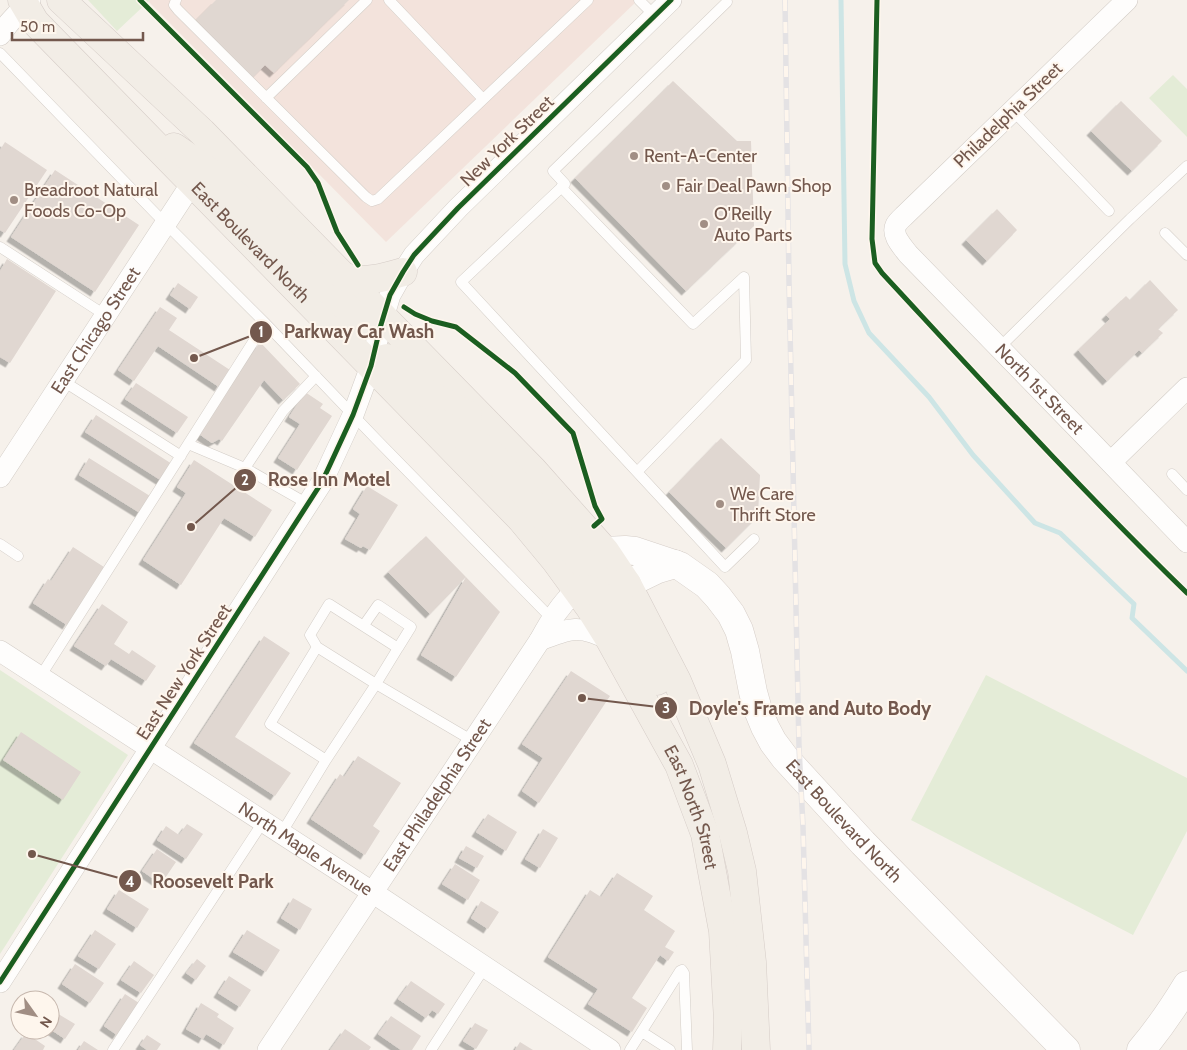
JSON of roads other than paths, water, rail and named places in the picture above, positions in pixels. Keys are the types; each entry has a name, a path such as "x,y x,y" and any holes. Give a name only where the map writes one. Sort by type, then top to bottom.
{"main road":[{"path":"61,0 202,132 533,470 605,551 627,584 613,586 605,584 592,574 489,451 412,408"},
{"path":"25,2 45,8 60,18 111,65 167,99"},
{"name":"East Boulevard North","path":"25,2 35,22 521,519 577,589"},
{"path":"126,116 220,178 356,317 365,320 383,317"},
{"path":"344,277 374,280 403,272"},
{"path":"371,366 379,360 387,358 395,360 426,393 491,427"},
{"name":"East North Street","path":"627,584 676,681 712,764 732,833 742,871 752,962 756,1050"},
{"path":"577,589 585,588 594,592 607,599 615,609 670,702 712,764"},
{"name":"East North Street","path":"577,589 610,640 679,765 705,834 723,931 728,1050"}],"street":[{"name":"New York Street","path":"371,366 390,294 414,255 458,208 671,0"},
{"name":"Philadelphia Street","path":"895,232 896,225 905,215 1127,0"},
{"path":"0,35 25,2"},
{"name":"East Chicago Street","path":"0,478 192,183"},
{"name":"North 1st Street","path":"895,232 900,245 908,254 1111,462 1184,533"},
{"name":"East New York Street","path":"0,982 322,482 353,415 371,366"},
{"path":"1111,462 1187,388"},
{"name":"East Boulevard North","path":"605,551 635,551 685,569 707,585 731,614 739,630 758,710 773,742 785,758 863,843 1066,1050"},
{"path":"627,584 658,569 674,564"},
{"name":"East Philadelphia Street","path":"268,1050 564,601 577,589"},
{"path":"540,640 564,630 579,629 597,633 610,640"},
{"name":"North Maple Avenue","path":"0,651 372,892 485,967 596,1046"},
{"path":"1141,1050 1187,985"}],"lane":[{"path":"176,0 174,5 178,10 372,201 378,199 588,0"},
{"path":"266,98 367,0"},
{"path":"389,0 483,99"},
{"path":"640,0 655,16"},
{"path":"727,2 553,171 565,184 461,282 725,567 754,539"},
{"path":"0,53 552,619"},
{"path":"1013,111 1109,211"},
{"path":"999,348 1130,219 1187,166"},
{"path":"561,187 693,324 744,277 746,360 637,472"},
{"path":"1165,233 1187,255"},
{"path":"0,260 3,249 105,314"},
{"path":"40,677 265,323"},
{"path":"245,468 284,411 316,376"},
{"path":"63,381 181,456"},
{"path":"188,444 245,468 308,504"},
{"path":"1172,474 1187,490"},
{"path":"0,544 18,556"},
{"path":"398,648 329,604 310,634 317,647 473,741"},
{"path":"113,1050 272,828 326,760 411,627 378,604 364,625"},
{"path":"317,647 270,724 326,760"},
{"path":"431,1050 485,967"},
{"path":"630,1050 682,970 684,973 688,1050"},
{"path":"642,1032 670,1050"}],"waterway":[{"path":"841,0 845,264 854,301 869,333 929,397 973,455 1035,523 1060,533 1134,604 1132,618 1187,671"}],"railway":[{"path":"785,0 799,747 809,1050"}],"place":[{"name":"Rent-A-Center","path":"634,156"},
{"name":"Fair Deal Pawn Shop","path":"666,186"},
{"name":"Breadroot Natural Foods Co-Op","path":"14,200"},
{"name":"O'Reilly Auto Parts","path":"704,224"},
{"name":"Parkway Car Wash","path":"194,358"},
{"name":"We Care Thrift Store","path":"720,504"},
{"name":"Rose Inn Motel","path":"191,527"},
{"name":"Doyle's Frame and Auto Body","path":"582,698"},
{"name":"Roosevelt Park","path":"32,854"}]}
